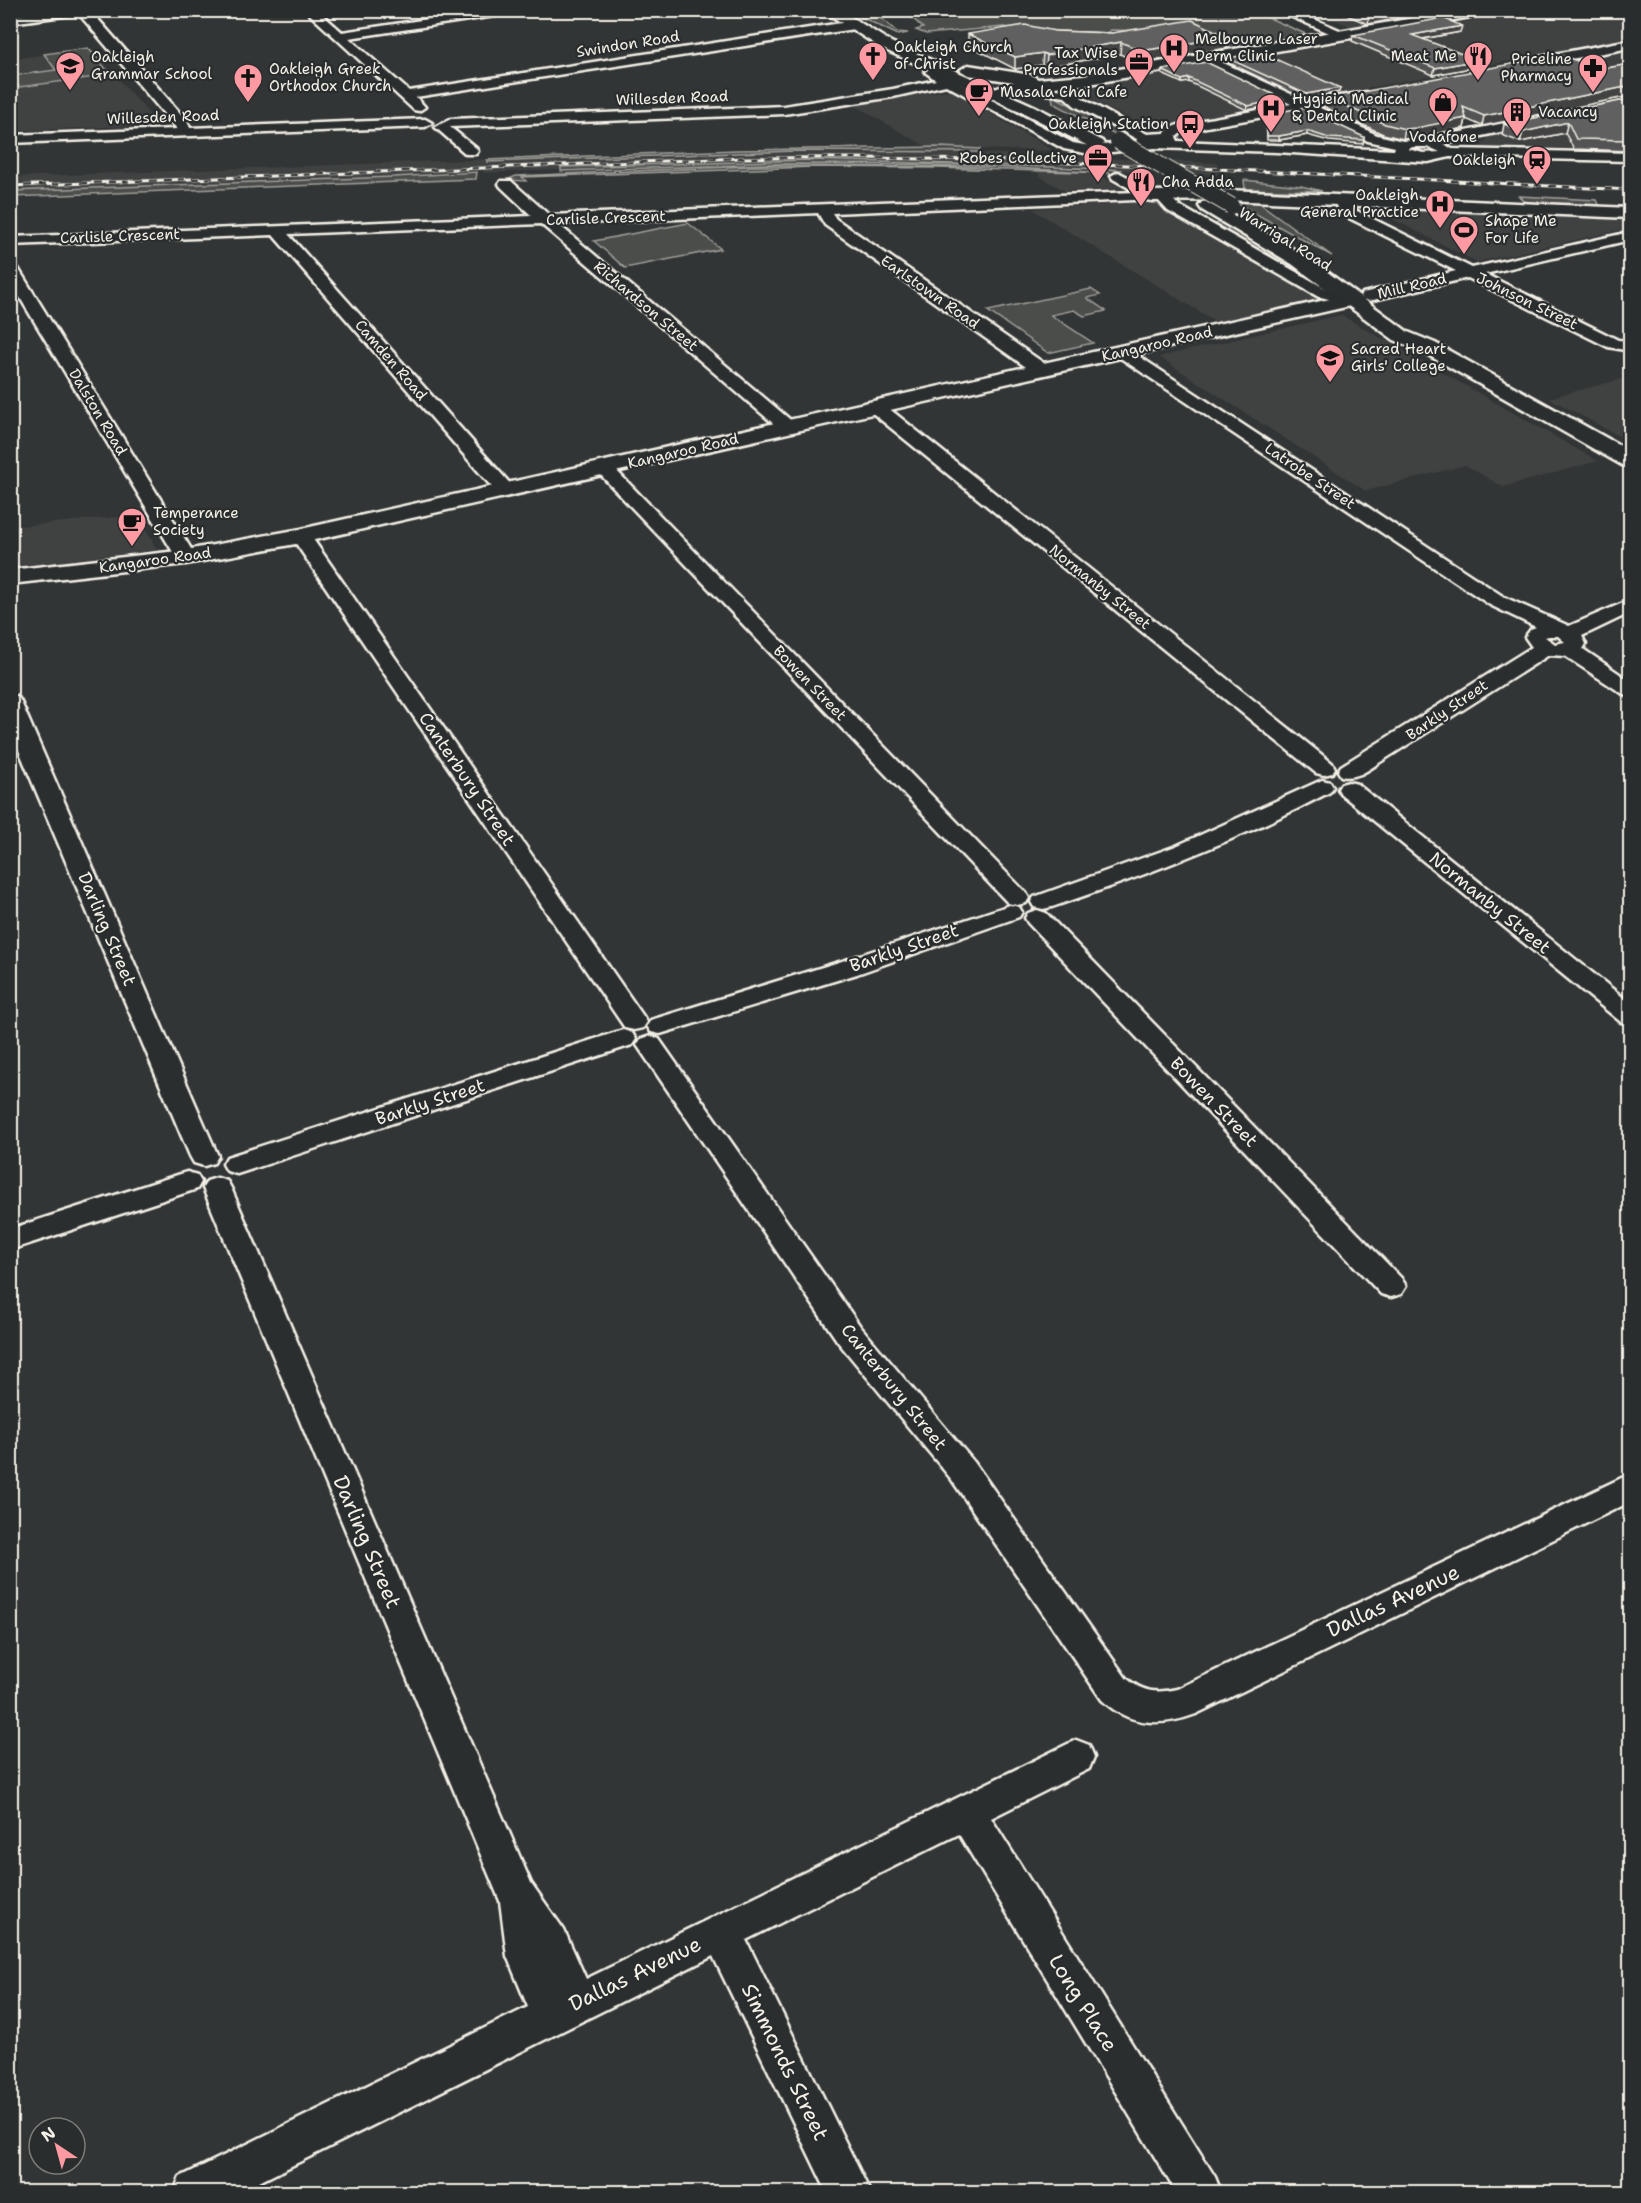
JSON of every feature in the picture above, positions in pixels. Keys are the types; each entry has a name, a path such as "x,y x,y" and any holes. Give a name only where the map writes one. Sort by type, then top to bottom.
{"main road":[{"name":"Warrigal Road","path":"829,10 886,45 994,94 1204,200 1360,298"},
{"path":"994,94 1011,88 1047,87 1488,10"},
{"name":"Warrigal Road","path":"859,27 1037,99 1231,206 1322,261 1401,336 1428,347 1630,460"},
{"path":"968,70 1047,87"},
{"path":"1037,99 1047,87"},
{"name":"Carlisle Crescent","path":"1156,196 1204,200 1341,200 1630,213"},
{"name":"Kangaroo Road","path":"10,577 186,557 301,536 1360,298"}],"street":[{"path":"309,10 471,151"},
{"path":"340,36 515,10"},
{"path":"1281,10 1341,36"},
{"path":"10,20 83,11 182,124 184,132"},
{"name":"Swindon Road","path":"407,95 859,27"},
{"path":"1521,65 1630,44"},
{"path":"1206,59 1373,138 1433,158 1439,147 1553,117"},
{"name":"Warrigal Road","path":"923,63 925,69 1068,146 1090,150 1146,141 1169,140 1203,144 1350,151 1404,149"},
{"name":"Willesden Road","path":"10,139 784,110 893,93 947,81"},
{"path":"1047,87 1071,95 1080,103 1146,141"},
{"name":"Willesden Road","path":"893,93 943,89 964,90"},
{"path":"1169,140 1174,131 1181,128 1372,93"},
{"path":"1404,149 1439,147 1491,152 1630,158"},
{"name":"Warrigal Road","path":"1118,176 1323,292 1360,298"},
{"name":"Richardson Street","path":"506,184 545,220 788,427"},
{"name":"Carlisle Crescent","path":"10,241 1156,196"},
{"name":"Johnson Street","path":"1341,200 1344,208 1350,213 1609,342 1627,346"},
{"name":"Earlstown Road","path":"823,209 830,222 1042,370"},
{"name":"Camden Road","path":"276,230 506,490"},
{"name":"Mill Road","path":"1360,298 1630,236"},
{"name":"Dalston Road","path":"10,268 186,557"},
{"name":"Latrobe Street","path":"1122,352 1497,601 1567,638 1630,690"},
{"name":"Normanby Street","path":"876,407 1322,777"},
{"name":"Bowen Street","path":"604,468 1013,905"},
{"name":"Canterbury Street","path":"301,536 849,1334 963,1471 1114,1689 1130,1703 1154,1708"},
{"name":"Latrobe Street","path":"1497,601 1509,615 1540,641"},
{"path":"1540,641 1546,630 1567,638 1630,606"},
{"name":"Barkly Street","path":"1349,780 1540,641"},
{"name":"Darling Street","path":"10,702 204,1156 186,1170 214,1178 517,1896 528,1956 564,2010"},
{"path":"1013,905 1033,898 1040,910 1198,846 1269,815 1337,767 1349,780"},
{"name":"Normanby Street","path":"1349,780 1630,1016"},
{"name":"Barkly Street","path":"10,1240 214,1178 642,1033 848,968 1013,905"},
{"name":"Bowen Street","path":"1040,910 1391,1286"},
{"name":"Dallas Avenue","path":"1154,1708 1183,1703 1630,1487"},
{"name":"Dallas Avenue","path":"195,2193 967,1813 1076,1757"},
{"name":"Long Place","path":"967,1813 1200,2193"},
{"name":"Simmonds Street","path":"722,1932 849,2193"}],"shaded area":[{"path":"849,11 881,11 871,14 882,19 897,32 908,33 898,35"},
{"path":"899,11 1253,11 1308,35 1227,49 1190,32 1111,30 1103,35 1090,38 1003,27 926,34 916,30 923,28 909,15"},
{"path":"1312,11 1451,11 1353,27"},
{"path":"1527,11 1630,11 1630,38 1310,99 1236,63 1238,61"},
{"path":"88,48 111,75 19,87 15,81 11,82 11,73 19,75 56,70 44,54"},
{"name":"Oakleigh Grammar School","path":"91,48 159,125 11,131 10,55 13,59"},
{"path":"1630,51 1630,69 1604,75 1567,63"},
{"path":"1202,67 1212,68 1286,103 1147,128 1073,90"},
{"path":"950,90 1054,151 980,149 979,153 1218,163 1217,175 986,164 754,163 484,173 483,170 394,177 11,191 10,177 709,151 930,149 851,103"},
{"path":"981,94 1013,107 1085,144 1065,140"},
{"path":"1052,95 1132,138 1129,142 1053,103"},
{"path":"1630,108 1630,153 1481,147 1488,137"},
{"path":"941,147 980,149 979,152 795,151 487,162 487,160 736,150"},
{"path":"812,160 991,165 771,164 561,171 561,167"},
{"path":"751,166 995,167 1111,173 814,167 522,177 526,181 507,180 516,176"},
{"path":"1035,169 1093,172 1123,189 1065,191 1041,177"},
{"path":"477,172 476,179 11,197 11,191"},
{"path":"1244,180 1301,186 1322,191 1245,189"},
{"path":"1519,196 1597,200 1600,207 1533,203 1524,201"},
{"path":"1153,201 1332,302 1223,326 1032,209"},
{"path":"1233,201 1258,202 1332,256"},
{"path":"1373,209 1630,220 1630,228 1477,262"},
{"path":"1224,222 1287,261 1322,286 1214,224"},
{"path":"688,223 721,249 625,268 594,241"},
{"path":"1091,289 1100,295 1087,298 1106,311 1084,316 1074,310 1051,315 1093,343 1048,353 988,311"},
{"name":"Sacred Heart Girls' College","path":"1341,315 1598,461 1503,487 1465,465 1366,491 1159,357"},
{"path":"1630,377 1630,442 1549,398"},
{"path":"137,515 157,550 12,567 11,527"}],"building":[{"path":"1443,18 1462,26 1412,35 1478,60 1435,68 1353,35"},
{"path":"1192,20 1228,37 1141,51 1121,42 1047,55 1043,53 1015,57 968,34 1025,25 1055,31 1112,33"},
{"path":"1262,53 1340,88 1306,94 1227,58"},
{"path":"1560,55 1601,69 1630,64 1630,86 1484,116 1463,107 1466,118 1405,129 1385,124 1326,97 1362,92"},
{"path":"1206,62 1283,99 1248,106 1189,78 1182,80 1162,70"},
{"path":"1630,99 1630,140 1576,139 1568,122 1523,132 1504,124"},
{"path":"1302,108 1364,137 1364,140 1329,138 1307,131 1267,136 1266,114"}],"railway":[{"path":"10,186 744,158 855,158 1076,163 1630,190"}],"place":[{"name":"Melbourne Laser Derm Clinic","path":"1174,74"},
{"name":"Oakleigh Church of Christ","path":"873,82"},
{"name":"Meat Me","path":"1478,82"},
{"name":"Tax Wise Professionals","path":"1139,88"},
{"name":"Oakleigh Grammar School","path":"70,92"},
{"name":"Priceline Pharmacy","path":"1593,94"},
{"name":"Oakleigh Greek Orthodox Church","path":"248,104"},
{"name":"Masala Chai Cafe","path":"979,118"},
{"name":"Vodafone","path":"1443,128"},
{"name":"Hygieia Medical & Dental Clinic","path":"1271,134"},
{"name":"Vacancy","path":"1517,138"},
{"name":"Oakleigh Station","path":"1190,150"},
{"name":"Robes Collective","path":"1098,184"},
{"name":"Oakleigh","path":"1537,186"},
{"name":"Cha Adda","path":"1141,208"},
{"name":"Oakleigh General Practice","path":"1440,230"},
{"name":"Shape Me For Life","path":"1464,256"},
{"name":"Sacred Heart Girls' College","path":"1330,384"},
{"name":"Temperance Society","path":"132,548"}]}
